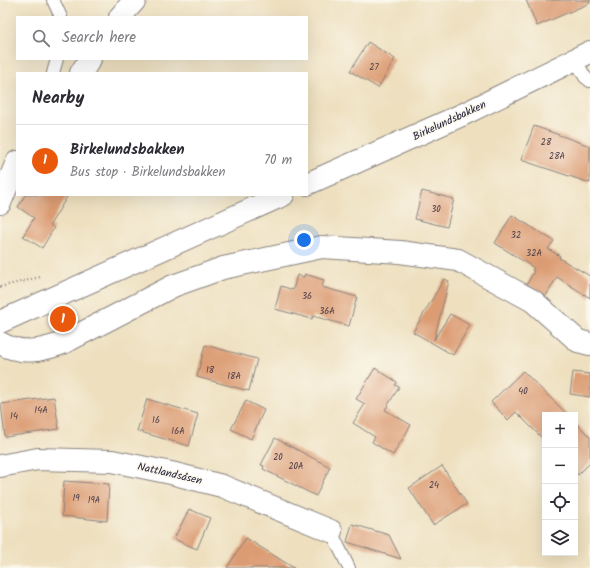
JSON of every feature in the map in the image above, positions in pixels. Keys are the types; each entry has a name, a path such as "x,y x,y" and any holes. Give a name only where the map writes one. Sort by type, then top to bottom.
{"street":[{"path":"121,16 135,0"},
{"name":"Birkelundsbakken","path":"308,184 464,114 582,55"},
{"path":"82,72 89,60"},
{"path":"0,203 16,164"},
{"path":"0,322 281,196"},
{"path":"0,343 10,349 25,352 44,350 62,343 173,286 224,268 322,247 400,252 458,260 533,301 578,341 590,344"},
{"name":"Nattlandsåsen","path":"0,466 38,459 112,461 149,468 222,486 331,531"}],"lane":[{"path":"53,0 61,16"},
{"path":"582,55 585,77 590,81"},
{"path":"53,72 57,60"},
{"path":"331,531 349,568"}],"building":[{"path":"526,0 590,0 590,3 537,26"},
{"path":"368,42 395,59 378,88 350,71"},
{"path":"534,126 590,146 590,183 521,160"},
{"path":"422,191 454,199 447,227 415,219"},
{"path":"24,196 67,196 50,225 54,228 42,248 23,236 34,218 18,207"},
{"path":"512,215 554,241 548,249 560,256 559,258 590,276 590,298 557,277 546,296 527,284 534,271 532,270 534,268 495,243"},
{"path":"305,274 324,280 322,287 357,297 349,326 313,316 312,319 275,309 281,286 293,290 297,275 304,277"},
{"path":"444,279 449,281 434,340 450,314 470,325 453,355 413,332"},
{"path":"205,345 257,359 249,391 197,377"},
{"path":"375,368 397,382 395,385 399,387 385,410 411,425 393,455 372,442 375,437 353,423 365,404 356,399"},
{"path":"523,371 565,412 542,412 542,438 516,412 508,420 491,402"},
{"path":"573,372 590,374 590,397 570,394"},
{"path":"54,397 59,429 5,437 1,404"},
{"path":"147,399 198,414 189,446 137,431"},
{"path":"246,401 264,410 251,439 231,429"},
{"path":"578,425 590,437 590,463 578,475"},
{"path":"275,438 330,467 316,496 263,469 264,466 261,465"},
{"path":"442,466 467,504 433,525 409,488"},
{"path":"64,481 109,484 107,521 62,516"},
{"path":"189,509 210,518 197,549 174,539"},
{"path":"352,524 389,535 401,559 347,542"},
{"path":"246,538 265,550 294,568 227,568"}],"place":[{"name":"Birkelundsbakken","path":"63,319"}]}
